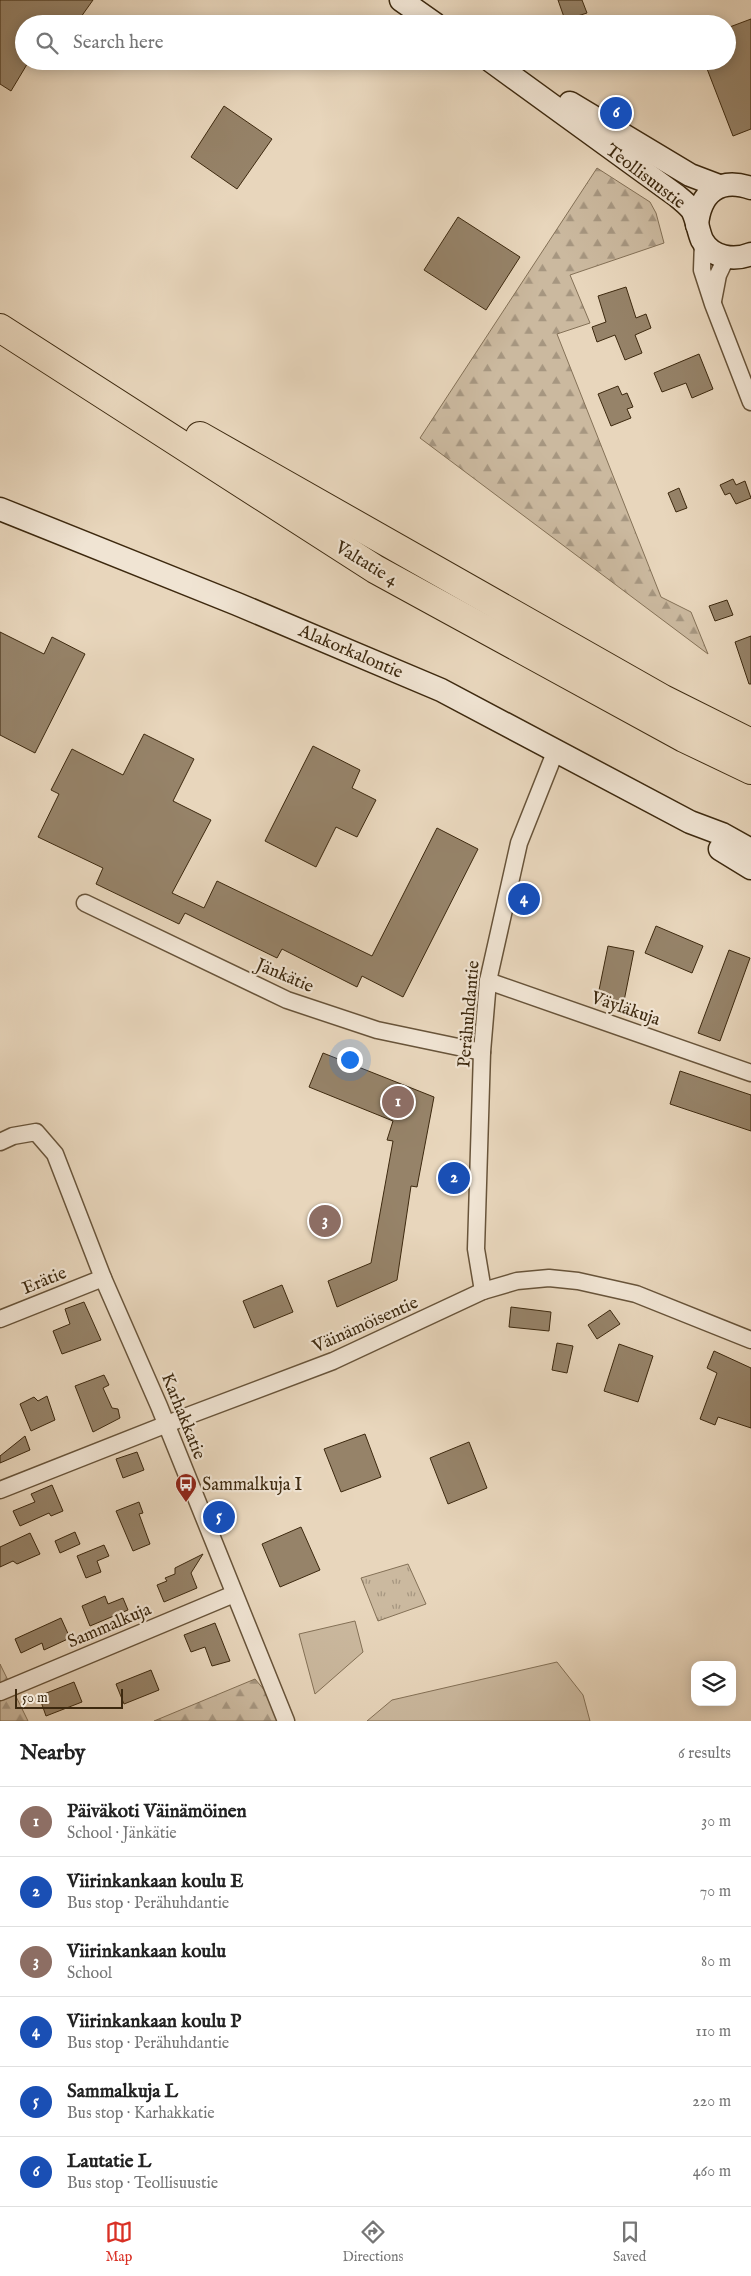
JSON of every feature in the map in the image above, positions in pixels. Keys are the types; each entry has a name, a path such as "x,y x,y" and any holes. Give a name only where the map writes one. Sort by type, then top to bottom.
{"highway":[{"name":"Valtatie 4","path":"0,322 663,699 751,743"},
{"name":"Valtatie 4","path":"0,328 375,569 684,738 751,770"},
{"path":"684,738 751,778"}],"street":[{"path":"400,0 422,15"},
{"name":"Teollisuustie","path":"502,70 669,188 692,210 700,233"},
{"name":"Teollisuustie","path":"508,70 548,89 690,175 740,184"},
{"path":"740,184 706,195 699,209 700,233 702,270 713,304 751,402"},
{"path":"700,233 713,252 742,258"},
{"path":"713,304 718,275 742,258"},
{"name":"Alakorkalontie","path":"0,509 406,674 441,690 690,822 722,834 751,850"},
{"name":"Perähuhdantie","path":"483,1291 476,1249 482,1052 488,981 519,843 556,750"},
{"name":"Alakorkalontie","path":"690,822 712,844 751,868"},
{"name":"Jänkätie","path":"85,903 287,1000 376,1030 482,1052"},
{"name":"Väyläkuja","path":"488,981 751,1072"},
{"name":"Karhakkatie","path":"0,1142 13,1136 36,1132 55,1154 286,1721"},
{"name":"Erätie","path":"0,1319 104,1278"},
{"name":"Väinämöisentie","path":"0,1490 166,1424 333,1361 483,1291 517,1281 549,1278 578,1280 636,1294 751,1340"},
{"name":"Sammalkuja","path":"0,1692 234,1594"}],"green space":[{"path":"597,168 650,202 656,213 664,243 570,275 590,323 557,334 661,597 691,612 708,654 420,438"},
{"path":"408,1564 426,1604 378,1621 361,1578"},
{"path":"355,1621 363,1652 315,1694 299,1634"},
{"path":"557,1662 583,1695 590,1721 367,1721 392,1700"},
{"path":"0,1664 28,1721 0,1721"},
{"path":"255,1679 281,1710 286,1721 154,1721"}],"building":[{"path":"0,0 93,0 82,15 15,15 15,70 24,70 11,91 0,84"},
{"path":"558,0 582,0 587,13 563,15"},
{"path":"751,19 751,129 733,136 707,70 736,70 736,25"},
{"path":"224,106 272,139 237,189 191,157"},
{"path":"458,217 520,257 486,310 424,270"},
{"path":"626,287 636,318 646,314 651,328 635,335 642,353 625,360 615,335 597,342 592,327 606,322 598,296"},
{"path":"699,354 713,389 692,398 686,383 662,392 654,373"},
{"path":"618,386 622,395 627,393 633,407 627,409 631,418 611,426 598,394"},
{"path":"733,479 736,485 745,481 751,498 736,504 730,493 725,495 720,485"},
{"path":"679,488 687,508 676,512 668,493"},
{"path":"727,600 733,615 715,621 709,606"},
{"path":"0,632 44,654 52,637 85,654 35,753 0,735"},
{"path":"751,636 751,684 749,684 735,642"},
{"path":"144,734 194,759 173,801 211,820 172,893 204,908 217,881 372,956 437,828 478,849 403,997 362,976 357,987 282,949 277,958 185,913 179,924 96,884 103,868 38,837 59,794 51,790 72,749 123,775"},
{"path":"313,746 360,770 352,788 376,800 357,837 336,827 316,867 265,841"},
{"path":"656,926 703,946 692,973 645,953"},
{"path":"608,946 634,951 623,1006 597,1000"},
{"path":"729,950 750,958 720,1041 698,1033"},
{"path":"323,1053 434,1097 417,1187 411,1186 397,1280 337,1307 328,1281 371,1263 393,1141 387,1140 393,1121 309,1087"},
{"path":"680,1071 751,1095 751,1131 670,1104"},
{"path":"282,1285 293,1312 254,1328 243,1301"},
{"path":"84,1302 101,1340 62,1354 53,1331 70,1324 65,1309"},
{"path":"511,1307 551,1312 549,1331 509,1327"},
{"path":"610,1310 620,1324 597,1339 588,1325"},
{"path":"557,1343 573,1346 567,1373 552,1370"},
{"path":"619,1344 653,1356 638,1402 604,1391"},
{"path":"714,1351 751,1368 751,1428 718,1417 715,1425 700,1419 717,1373 707,1368"},
{"path":"104,1375 109,1385 103,1388 112,1408 118,1409 120,1418 93,1432 75,1386"},
{"path":"47,1396 55,1420 31,1431 20,1404 34,1397 38,1401"},
{"path":"365,1434 381,1477 341,1492 324,1449"},
{"path":"25,1436 30,1450 0,1463 0,1456"},
{"path":"469,1442 487,1488 448,1504 430,1458"},
{"path":"137,1452 144,1470 123,1478 116,1459"},
{"path":"52,1485 63,1511 51,1516 49,1513 20,1526 13,1511 35,1502 31,1494"},
{"path":"139,1502 143,1513 139,1514 150,1544 133,1551 116,1511"},
{"path":"301,1527 320,1570 280,1587 262,1544"},
{"path":"75,1532 80,1544 60,1553 55,1541"},
{"path":"30,1533 40,1554 17,1564 13,1561 0,1567 0,1547"},
{"path":"104,1545 109,1556 97,1561 101,1572 86,1578 77,1556"},
{"path":"203,1554 191,1573 197,1588 164,1602 157,1585 167,1581 165,1578 175,1574 175,1568"},
{"path":"105,1596 108,1604 123,1598 128,1610 90,1626 82,1606"},
{"path":"61,1618 70,1638 44,1650 42,1643 21,1653 15,1639"},
{"path":"215,1623 230,1661 212,1666 205,1647 191,1652 184,1635"},
{"path":"151,1670 159,1690 124,1704 116,1684"},
{"path":"74,1682 82,1702 46,1716 39,1696"}],"place":[{"name":"Lautatie L","path":"616,113"},
{"name":"Viirinkankaan koulu P","path":"524,899"},
{"name":"Päiväkoti Väinämöinen","path":"398,1102"},
{"name":"Viirinkankaan koulu E","path":"454,1178"},
{"name":"Viirinkankaan koulu","path":"325,1221"},
{"name":"Sammalkuja I","path":"186,1503"},
{"name":"Sammalkuja L","path":"219,1517"}]}
